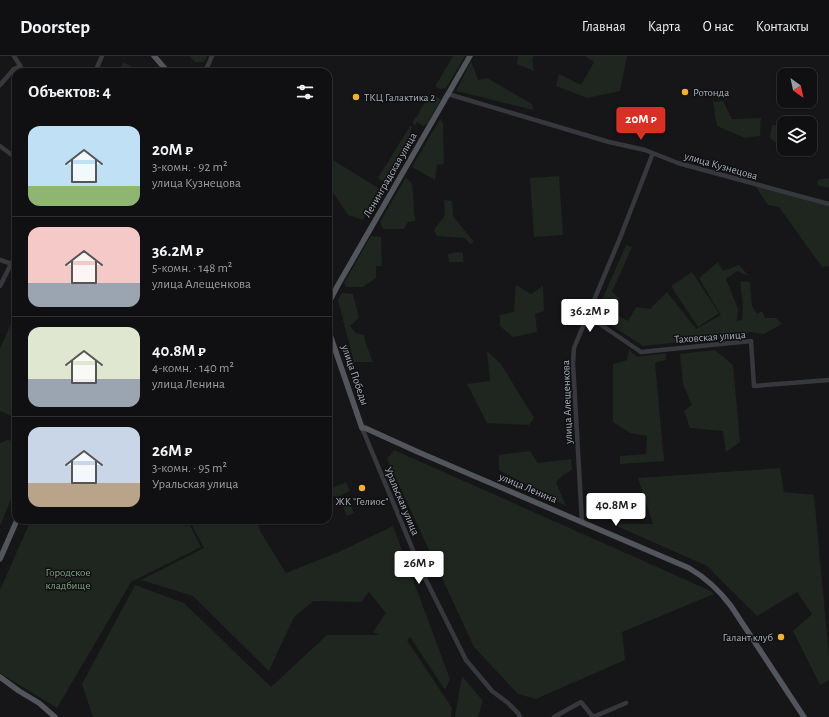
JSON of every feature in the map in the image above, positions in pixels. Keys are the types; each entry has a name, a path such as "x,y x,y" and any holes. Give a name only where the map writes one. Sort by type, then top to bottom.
{"main road":[{"path":"154,56 164,68"},
{"name":"Ленинградская улица","path":"332,296 470,56"},
{"name":"улица Победы","path":"332,341 362,428"},
{"name":"улица Ленина","path":"362,428 366,428 418,452 689,568 708,580 724,596 804,717"},
{"path":"0,559 14,524"},
{"path":"0,677 39,703 55,717"}],"street":[{"path":"14,56 20,66 16,68"},
{"path":"97,68 102,56"},
{"path":"207,68 212,56"},
{"path":"0,84 12,71"},
{"name":"улица Кузнецова","path":"448,94 609,142 654,153 678,163 829,204"},
{"path":"0,146 12,155"},
{"name":"улица Алещенкова","path":"582,522 573,363 574,348 654,153"},
{"path":"0,260 12,264 0,286"},
{"name":"Таховская улица","path":"588,316 641,352 751,341 754,386 829,380"},
{"name":"Уральская улица","path":"362,428 423,574 466,660 492,691 508,703 520,717"},
{"path":"554,717 581,702 593,717 626,702"}],"green space":[{"path":"189,56 207,56 204,62 195,62"},
{"path":"453,56 465,56 446,88 442,89 436,87 436,85"},
{"path":"518,56 534,56 532,59 534,71 517,64"},
{"path":"585,56 627,56 620,91 587,98 556,86 559,74 581,85 594,62"},
{"path":"471,61 478,80 487,78 532,104 533,110 456,91"},
{"path":"123,62 134,68 121,68"},
{"path":"434,96 441,99 427,124 423,126 417,122 416,125 412,123 418,116 424,104"},
{"path":"723,101 732,119 761,118 760,136 745,138 717,126 713,102"},
{"path":"440,119 443,123 444,164 437,165 435,180 412,167"},
{"path":"772,125 777,125 777,144 770,138"},
{"path":"410,126 412,127 410,134 416,138 395,176 388,182 380,180 378,178"},
{"path":"332,159 380,189 363,220 348,215 332,191"},
{"path":"559,176 563,235 534,237 530,178"},
{"path":"406,177 412,184 415,221 408,222 404,229 383,229 380,222"},
{"path":"829,178 829,188 817,185 818,180"},
{"path":"752,181 829,203 829,266 822,267 779,207 768,205"},
{"path":"444,200 452,201 453,216 474,242 470,244 465,238 437,236 434,230 445,215"},
{"path":"371,236 381,237 382,266 376,266 376,278 363,287 346,287 344,283"},
{"path":"626,245 632,247 612,292 620,299 618,303 609,301 605,309 628,321 636,307 650,309 667,292 696,329 721,315 699,278 718,262 723,271 739,265 749,276 737,271 726,279 738,309 737,321 742,320 743,307 740,281 750,282 752,306 757,314 762,311 765,318 776,318 782,324 764,334 750,332 740,336 643,346 614,327 593,316 595,316"},
{"path":"457,252 463,253 463,262 449,262 448,254"},
{"path":"692,272 719,313 698,327 671,286"},
{"path":"516,285 531,294 543,286 544,311 535,314 537,332 513,337 500,326 500,315 514,312"},
{"path":"342,293 353,294 359,318 350,326 356,333 364,335 373,362 354,362 338,300"},
{"path":"12,321 12,416 0,411 0,349"},
{"path":"629,350 637,357 666,353 666,360 655,363 664,461 620,464 620,456 646,454 647,436 630,433 613,422 613,364 627,360"},
{"path":"715,350 733,365 740,442 726,452 723,431 690,428 684,411 692,405 683,384 680,354"},
{"path":"487,351 501,364 534,418 529,425 487,423 467,384 490,381"},
{"path":"8,440 12,441 12,497 0,526 0,443"},
{"path":"394,450 711,591 714,594 622,632 625,660 536,699 518,694 474,647 387,459"},
{"path":"530,451 538,463 571,459 572,470 563,475 556,482 566,506 499,470 499,455"},
{"path":"780,468 784,492 814,495 829,656 829,680 820,685 793,631 812,614 797,592 757,616 707,566 619,527 618,524 653,524 638,478"},
{"path":"346,482 350,491 335,498 332,493 332,488"},
{"path":"349,501 354,513 347,516 342,504"},
{"name":"Городское кладбище","path":"29,524 189,524 201,547 131,582 57,708 0,673 0,590"},
{"path":"191,524 258,524 260,531 286,573 341,551 393,526 450,679 445,690 410,637 407,640 452,708 451,717 93,717 82,684 135,585 184,603 271,687 327,635 379,635 373,632 386,613 369,592 361,602 313,601 294,617 269,671 193,596 141,580 204,548"},
{"path":"462,676 483,701 478,717 455,717"}],"place":[{"name":"Ротонда","path":"685,92"},
{"name":"ТКЦ Галактика 2","path":"356,97"},
{"name":"ЖК \"Гелиос\"","path":"362,488"},
{"name":"Галант клуб","path":"781,637"}]}
